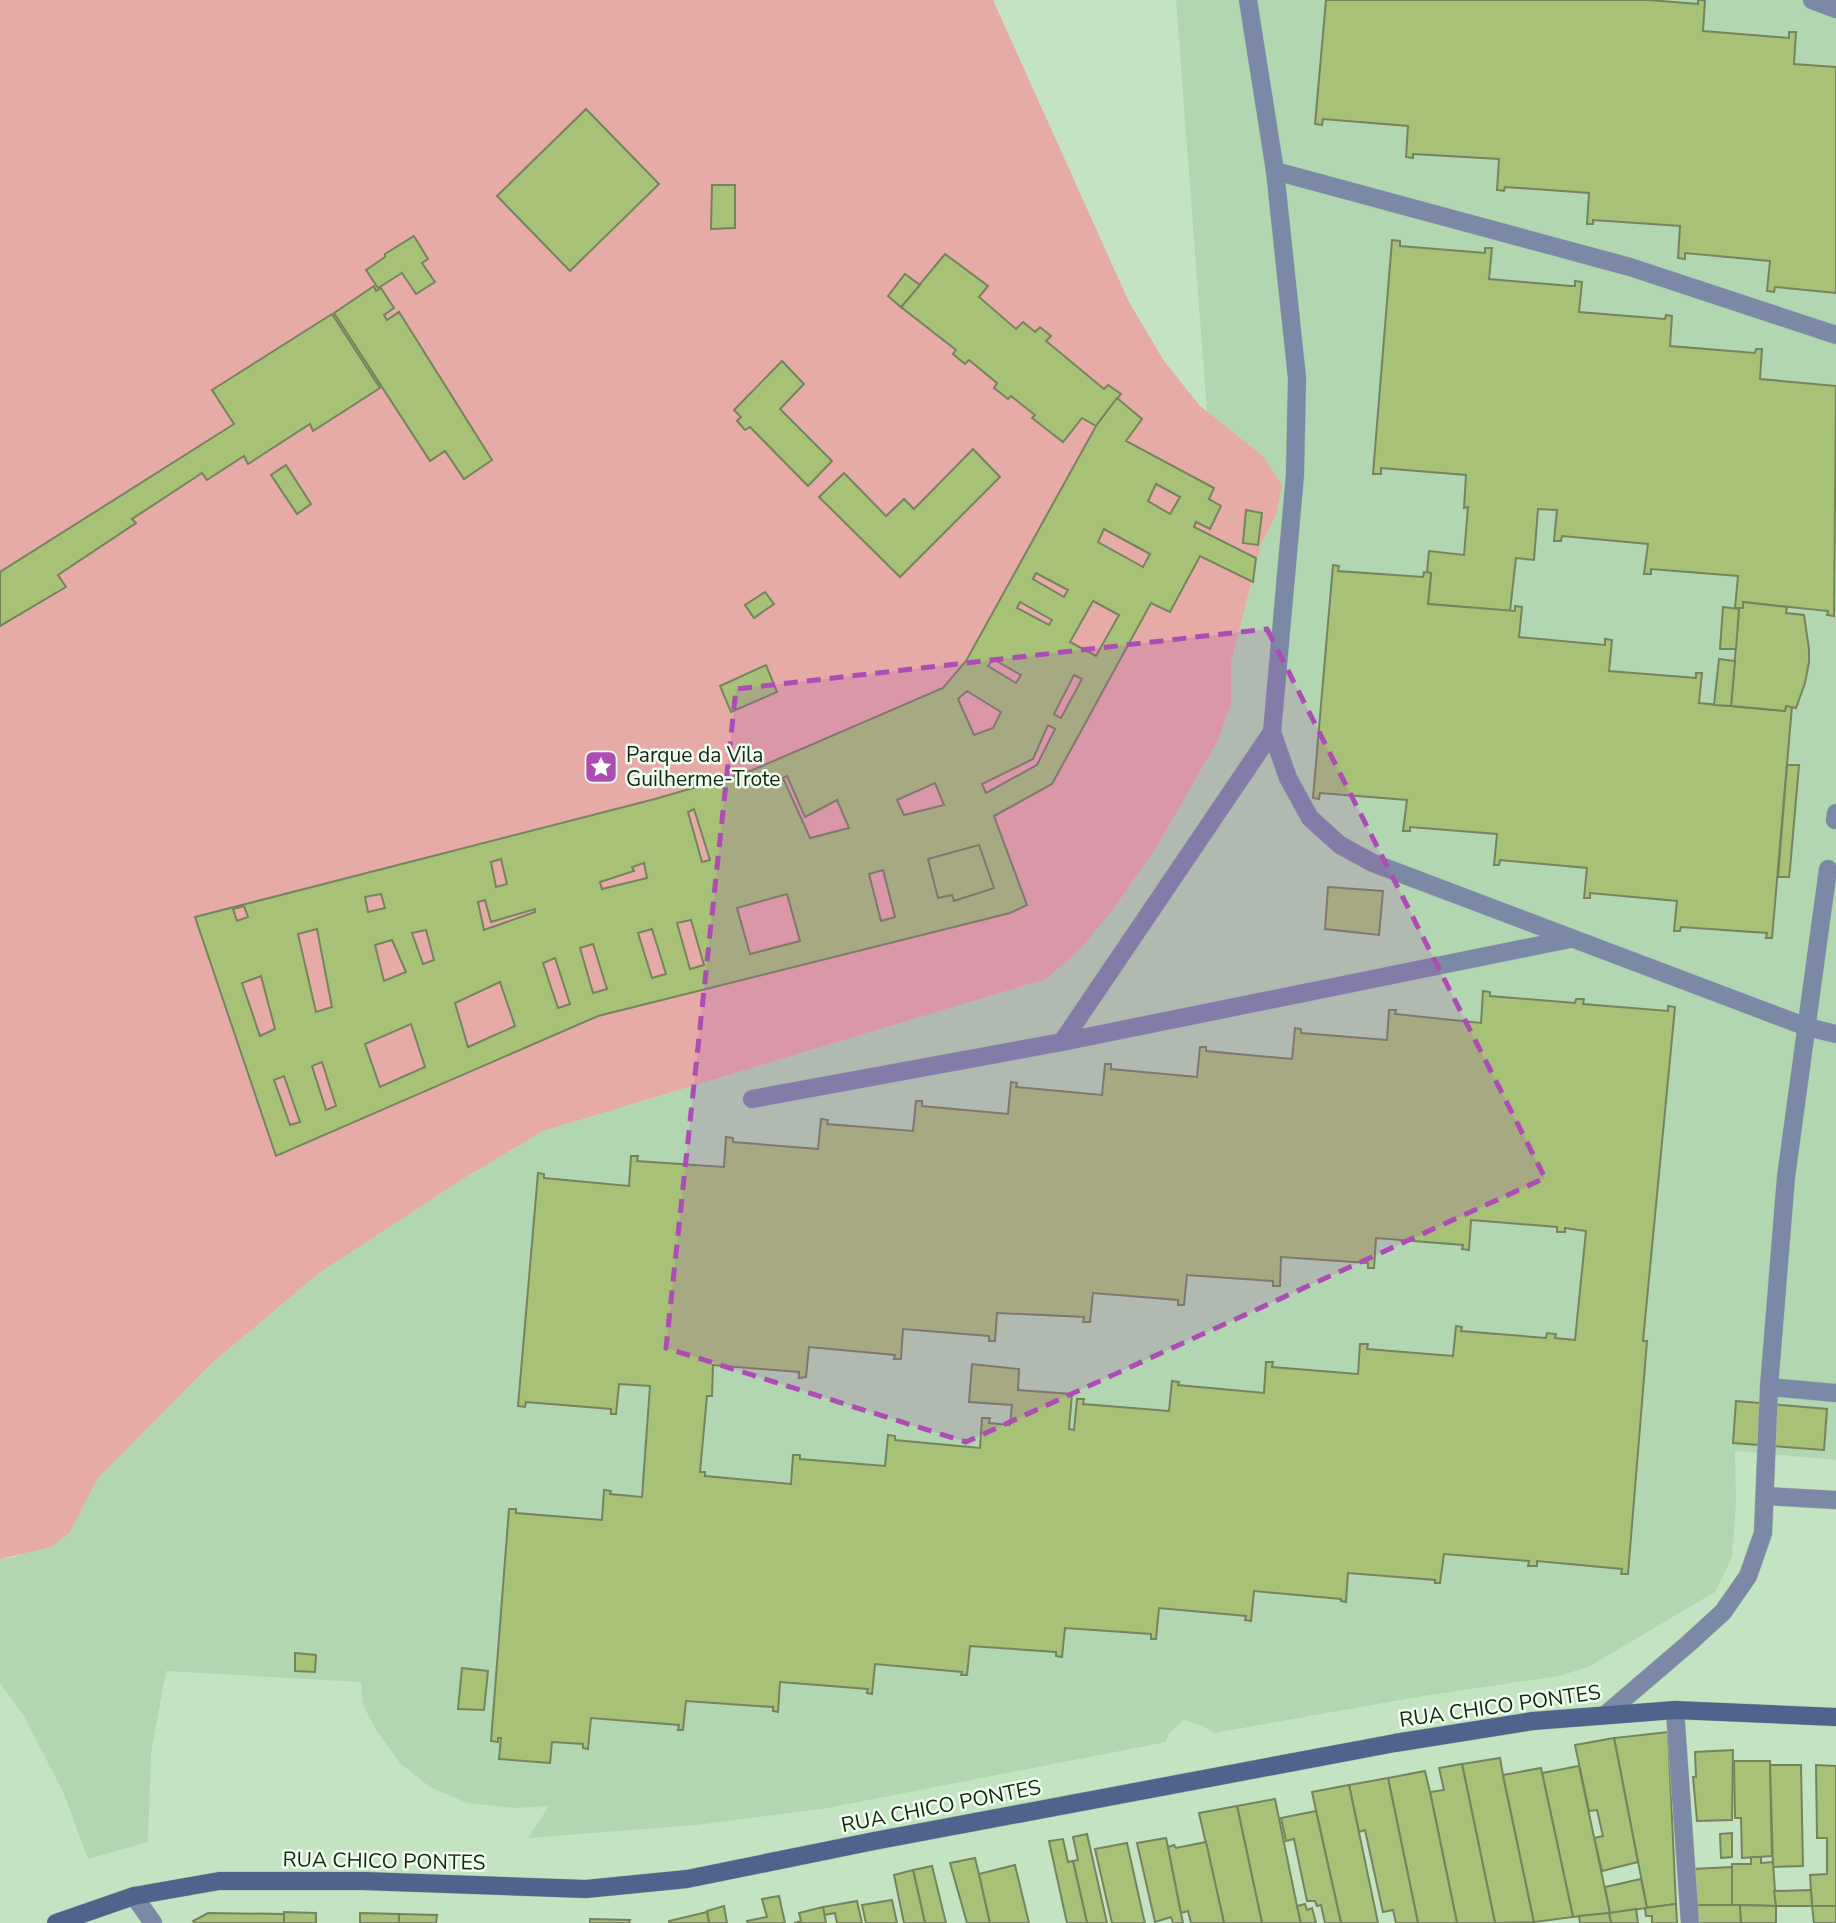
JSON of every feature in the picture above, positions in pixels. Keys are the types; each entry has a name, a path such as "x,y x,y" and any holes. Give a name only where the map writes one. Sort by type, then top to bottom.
{"main road":[{"name":"RUA CHICO PONTES","path":"56,1923 134,1896 219,1881 364,1881 586,1889 687,1880 874,1841 1395,1743 1533,1721 1675,1710 1836,1717"}],"street":[{"path":"1248,0 1275,171 1297,378 1295,475 1272,732 1288,778 1310,818 1340,845 1373,863 1807,1027 1836,1034"},
{"path":"1812,0 1836,9"},
{"path":"1275,171 1630,267 1836,335"},
{"path":"1062,1042 1272,732"},
{"path":"1605,1715 1723,1612 1748,1576 1763,1533 1769,1387 1786,1177 1828,869"},
{"path":"752,1099 1062,1042 1570,939"},
{"path":"1769,1387 1836,1393"},
{"path":"1765,1496 1836,1500"},
{"path":"1675,1710 1690,1923"},
{"path":"134,1896 153,1923"}],"highlighted area":[{"path":"1267,629 1545,1178 966,1442 666,1348 736,689"}],"shaded area":[{"name":"Parque da Vila Guilherme-Trote","path":"0,0 993,0 1129,302 1164,361 1200,406 1263,456 1282,485 1276,515 1261,544 1231,663 1231,704 1218,740 1156,848 1114,908 1081,948 1046,979 543,1131 466,1177 319,1273 211,1364 98,1478 70,1532 51,1547 0,1559"},
{"path":"1176,0 1836,0 1836,1460 1735,1451 1736,1503 1732,1557 1715,1592 1588,1667 1559,1676 1423,1696 1214,1733 1184,1720 1169,1733 1166,1742 822,1809 696,1825 528,1838 549,1806 516,1808 467,1803 430,1787 401,1764 376,1730 363,1705 361,1682 166,1671 151,1753 148,1842 88,1859 64,1794 24,1716 0,1683 0,1559 15,1557 70,1532 98,1478 211,1364 319,1273 466,1177 543,1131 1046,979 1114,908 1156,848 1218,740 1231,704 1231,663 1261,544 1276,515 1263,456 1207,412"}],"building":[{"path":"1326,0 1649,0 1698,4 1698,0 1705,0 1703,31 1789,38 1789,32 1796,32 1794,64 1836,67 1836,293 1775,287 1774,292 1767,291 1770,261 1685,253 1685,259 1678,258 1680,226 1593,220 1593,224 1587,224 1589,193 1505,187 1504,191 1497,190 1499,159 1413,154 1413,158 1406,157 1408,126 1323,119 1322,125 1315,124"},
{"path":"586,109 659,184 570,271 497,196"},
{"path":"712,185 735,185 735,228 711,229"},
{"path":"414,236 428,259 422,263 435,282 416,294 402,273 378,288 366,270"},
{"path":"1392,240 1400,241 1400,246 1485,253 1485,248 1492,248 1489,279 1571,286 1575,286 1575,281 1582,282 1579,312 1665,319 1666,315 1672,316 1670,346 1755,353 1756,349 1762,349 1760,379 1836,386 1834,616 1827,615 1828,611 1743,602 1743,608 1735,608 1738,576 1651,569 1651,574 1644,574 1648,544 1562,536 1561,541 1554,541 1557,510 1538,509 1534,560 1516,558 1510,611 1428,604 1431,573 1427,572 1429,551 1464,555 1468,507 1464,508 1466,475 1381,468 1381,474 1373,474"},
{"path":"945,254 988,286 979,297 1016,329 1023,322 1035,332 1040,327 1051,336 1046,341 1104,389 1108,385 1121,394 1096,426 1082,418 1063,442 1032,418 1035,415 1011,396 1008,399 994,388 997,383 969,360 965,364 953,354 956,350 901,307"},
{"path":"905,274 920,285 901,307 888,296"},
{"path":"374,286 376,291 381,288 394,308 384,315 387,320 399,312 492,460 464,479 445,451 430,461 334,313"},
{"path":"332,314 380,388 313,431 310,424 248,464 244,456 207,480 202,473 132,519 136,523 58,575 66,587 0,626 0,572 234,424 212,390"},
{"path":"782,361 804,384 780,409 832,461 808,486 750,427 745,430 737,421 741,417 734,410"},
{"path":"1117,398 1142,419 1126,441 1214,488 1209,499 1221,506 1210,529 1196,522 1194,527 1256,558 1253,582 1200,556 1170,612 1151,603 1052,784 994,816 1027,905 1010,913 598,1016 276,1156 195,917 655,799 748,772 943,688 966,661 1096,426","holes":["1156,484 1180,497 1170,514 1148,501","1104,529 1150,554 1143,567 1098,542","1036,573 1068,590 1064,597 1033,579","1093,601 1119,615 1096,656 1070,642","1020,602 1052,620 1049,625 1017,608","993,659 1021,675 1016,683 988,666","1074,675 1082,679 1061,718 1054,714","967,691 1001,712 993,728 974,735 958,699","1048,725 1055,729 1037,765 986,793 982,784 1033,759","787,776 805,817 837,800 849,828 810,838 783,778","935,783 944,805 904,815 897,800","694,809 710,860 702,862 688,812","969,858 977,882 954,890 946,865","501,859 507,884 496,887 491,862","644,863 647,878 602,889 600,882 634,871 632,867","883,870 895,917 881,921 869,874","381,894 385,908 368,912 365,897","787,894 800,941 750,954 737,908","485,900 491,922 535,909 535,912 484,930 478,902","244,906 248,917 237,921 233,909","691,920 704,965 690,969 677,923","317,929 332,1007 316,1012 298,934","652,929 666,974 652,978 638,933","426,930 434,960 423,964 412,933","392,940 406,972 384,981 375,945","593,944 607,989 593,993 580,948","555,958 570,1004 558,1008 543,963","261,976 275,1029 260,1036 242,983","500,982 515,1026 468,1047 455,1003","411,1024 425,1067 380,1087 365,1044","322,1062 336,1106 326,1110 312,1066","284,1076 300,1122 290,1125 274,1080"]},
{"path":"973,449 1000,477 900,577 819,497 844,473 886,516 904,499 914,509"},
{"path":"286,465 311,504 297,514 271,475"},
{"path":"1246,510 1262,513 1258,545 1243,543"},
{"path":"1333,565 1339,566 1338,571 1423,577 1424,572 1431,573 1428,604 1515,611 1515,606 1522,607 1519,637 1605,645 1605,639 1612,640 1609,671 1696,678 1696,673 1702,673 1699,703 1785,711 1786,706 1792,706 1772,938 1766,938 1767,933 1681,927 1680,931 1674,931 1677,901 1590,893 1590,898 1584,898 1587,868 1500,860 1499,865 1494,865 1497,834 1410,827 1410,831 1403,831 1407,800 1320,793 1319,799 1313,798"},
{"path":"765,592 774,604 754,618 745,605"},
{"path":"1743,602 1787,607 1786,613 1804,615 1809,662 1796,708 1786,706 1785,711 1731,706 1739,608 1743,608"},
{"path":"1723,607 1739,609 1736,649 1720,649"},
{"path":"1719,659 1735,661 1731,706 1714,705"},
{"path":"766,665 777,692 731,712 720,686"},
{"path":"1787,765 1799,765 1789,877 1778,877"},
{"path":"979,845 994,888 954,901 952,895 938,898 928,859"},
{"path":"1328,887 1383,891 1379,935 1325,929"},
{"path":"1483,991 1490,992 1490,996 1575,1003 1576,999 1584,999 1583,1004 1668,1011 1668,1006 1675,1007 1643,1341 1647,1341 1628,1574 1621,1574 1622,1569 1537,1561 1537,1566 1528,1566 1529,1561 1444,1554 1440,1583 1435,1583 1435,1580 1348,1573 1346,1602 1341,1599 1254,1591 1251,1621 1245,1620 1246,1616 1159,1608 1156,1639 1151,1639 1151,1634 1065,1628 1062,1657 1056,1656 1056,1652 970,1646 967,1675 961,1675 962,1672 875,1664 872,1694 867,1693 868,1689 780,1682 778,1712 773,1711 773,1707 686,1701 683,1730 678,1730 679,1725 591,1718 588,1749 583,1748 583,1744 552,1742 550,1763 499,1759 501,1738 498,1738 498,1742 491,1741 509,1509 516,1509 516,1513 602,1520 604,1490 611,1491 610,1494 642,1497 650,1386 619,1384 616,1414 611,1414 611,1409 526,1402 525,1407 518,1406 538,1173 544,1174 544,1178 629,1186 631,1156 638,1156 637,1161 724,1167 726,1137 733,1138 733,1142 818,1149 821,1119 828,1120 827,1124 913,1131 916,1101 922,1101 922,1106 1008,1114 1011,1082 1017,1083 1016,1087 1102,1095 1105,1064 1111,1064 1111,1069 1197,1077 1200,1047 1206,1047 1206,1051 1292,1059 1295,1028 1301,1029 1301,1033 1387,1040 1389,1010 1396,1010 1395,1014 1481,1023","holes":["1471,1220 1557,1227 1557,1232 1565,1232 1565,1228 1586,1231 1575,1340 1555,1338 1556,1334 1547,1333 1546,1338 1461,1331 1462,1327 1456,1326 1453,1356 1367,1349 1368,1344 1360,1344 1358,1374 1272,1367 1273,1362 1266,1362 1264,1393 1178,1385 1179,1382 1172,1381 1169,1411 1083,1404 1084,1399 1077,1399 1074,1430 1069,1429 1072,1394 1018,1390 1019,1369 972,1364 969,1402 1012,1405 1010,1425 989,1423 990,1418 982,1418 980,1448 895,1440 895,1436 888,1435 885,1466 800,1459 800,1455 793,1455 791,1484 705,1476 705,1472 700,1472 707,1396 712,1396 713,1365 799,1372 799,1378 806,1377 809,1347 895,1355 894,1359 901,1359 903,1329 989,1336 989,1341 995,1341 997,1313 1084,1317 1083,1322 1090,1322 1093,1293 1178,1300 1178,1305 1184,1305 1187,1275 1273,1281 1273,1286 1280,1286 1281,1257 1368,1263 1368,1268 1374,1268 1376,1238 1463,1245 1462,1249 1469,1250"]},
{"path":"1736,1401 1827,1409 1824,1450 1733,1443"},
{"path":"295,1653 316,1655 315,1672 295,1671"},
{"path":"462,1668 488,1671 484,1710 458,1709"},
{"path":"1668,1732 1676,1904 1647,1908 1614,1738"},
{"path":"1614,1738 1638,1862 1602,1871 1594,1838 1603,1836 1597,1810 1589,1811 1575,1745"},
{"path":"1733,1750 1732,1820 1697,1821 1693,1777 1696,1777 1695,1752"},
{"path":"1500,1758 1534,1922 1495,1923 1462,1764"},
{"path":"1734,1761 1770,1761 1772,1856 1742,1858 1741,1818 1735,1818"},
{"path":"1462,1764 1495,1923 1457,1923 1430,1792 1444,1790 1439,1768"},
{"path":"1770,1765 1801,1765 1803,1866 1773,1867"},
{"path":"1816,1765 1836,1766 1836,1906 1812,1906 1810,1875 1827,1874 1827,1838 1817,1838"},
{"path":"1579,1766 1610,1913 1573,1917 1542,1773"},
{"path":"1541,1768 1573,1917 1534,1922 1503,1775"},
{"path":"1425,1771 1457,1923 1418,1923 1388,1778"},
{"path":"1388,1778 1418,1923 1396,1923 1393,1910 1383,1912 1365,1830 1359,1832 1349,1785"},
{"path":"1349,1785 1378,1923 1341,1923 1312,1792"},
{"path":"1275,1799 1301,1923 1262,1923 1237,1806"},
{"path":"1237,1806 1262,1923 1224,1923 1199,1813"},
{"path":"1316,1811 1341,1923 1325,1923 1321,1905 1317,1906 1315,1901 1307,1901 1294,1839 1286,1841 1281,1818"},
{"path":"1732,1833 1732,1857 1721,1858 1720,1834"},
{"path":"1087,1834 1107,1923 1087,1923 1073,1861 1078,1860 1073,1837"},
{"path":"1166,1838 1183,1923 1173,1923 1171,1917 1155,1922 1137,1843"},
{"path":"1063,1839 1068,1862 1073,1861 1087,1923 1067,1923 1049,1841"},
{"path":"1206,1842 1224,1923 1191,1923 1188,1911 1181,1913 1168,1847"},
{"path":"1127,1843 1145,1923 1112,1923 1095,1849"},
{"path":"1751,1857 1761,1857 1761,1863 1773,1862 1776,1906 1732,1905 1732,1864 1751,1864"},
{"path":"975,1858 990,1923 967,1923 950,1863"},
{"path":"1015,1865 1029,1923 990,1923 979,1874"},
{"path":"932,1866 946,1923 925,1923 913,1870"},
{"path":"1732,1867 1732,1905 1696,1905 1692,1869"},
{"path":"913,1870 925,1923 904,1923 894,1875"},
{"path":"1641,1879 1647,1908 1610,1913 1605,1887"},
{"path":"1811,1890 1812,1906 1776,1906 1774,1891"},
{"path":"779,1896 785,1923 748,1923 747,1921 767,1917 762,1899"},
{"path":"892,1900 897,1923 866,1923 862,1905"},
{"path":"857,1901 862,1923 837,1923 835,1913 824,1915 823,1907"},
{"path":"1305,1904 1307,1910 1312,1908 1316,1923 1301,1923 1297,1906"},
{"path":"1676,1904 1677,1923 1652,1923 1652,1916 1646,1916 1645,1908"},
{"path":"1696,1905 1740,1905 1741,1923 1698,1923"},
{"path":"1740,1905 1776,1906 1776,1923 1741,1923"},
{"path":"724,1906 727,1923 709,1923 707,1911"},
{"path":"1812,1906 1836,1906 1836,1923 1814,1923"},
{"path":"823,1907 826,1923 794,1923 801,1921 799,1913"},
{"path":"1636,1909 1638,1923 1611,1923 1609,1913"},
{"path":"284,1912 316,1913 316,1923 284,1923"},
{"path":"707,1912 709,1923 669,1923 669,1921"},
{"path":"208,1913 284,1914 284,1923 193,1921"},
{"path":"360,1913 399,1914 399,1923 360,1923"},
{"path":"1609,1913 1611,1923 1580,1923 1579,1916"},
{"path":"399,1914 437,1915 436,1923 399,1923"},
{"path":"590,1919 630,1920 629,1923 590,1923"}],"place":[{"name":"Parque da Vila Guilherme-Trote","path":"601,767"}]}
